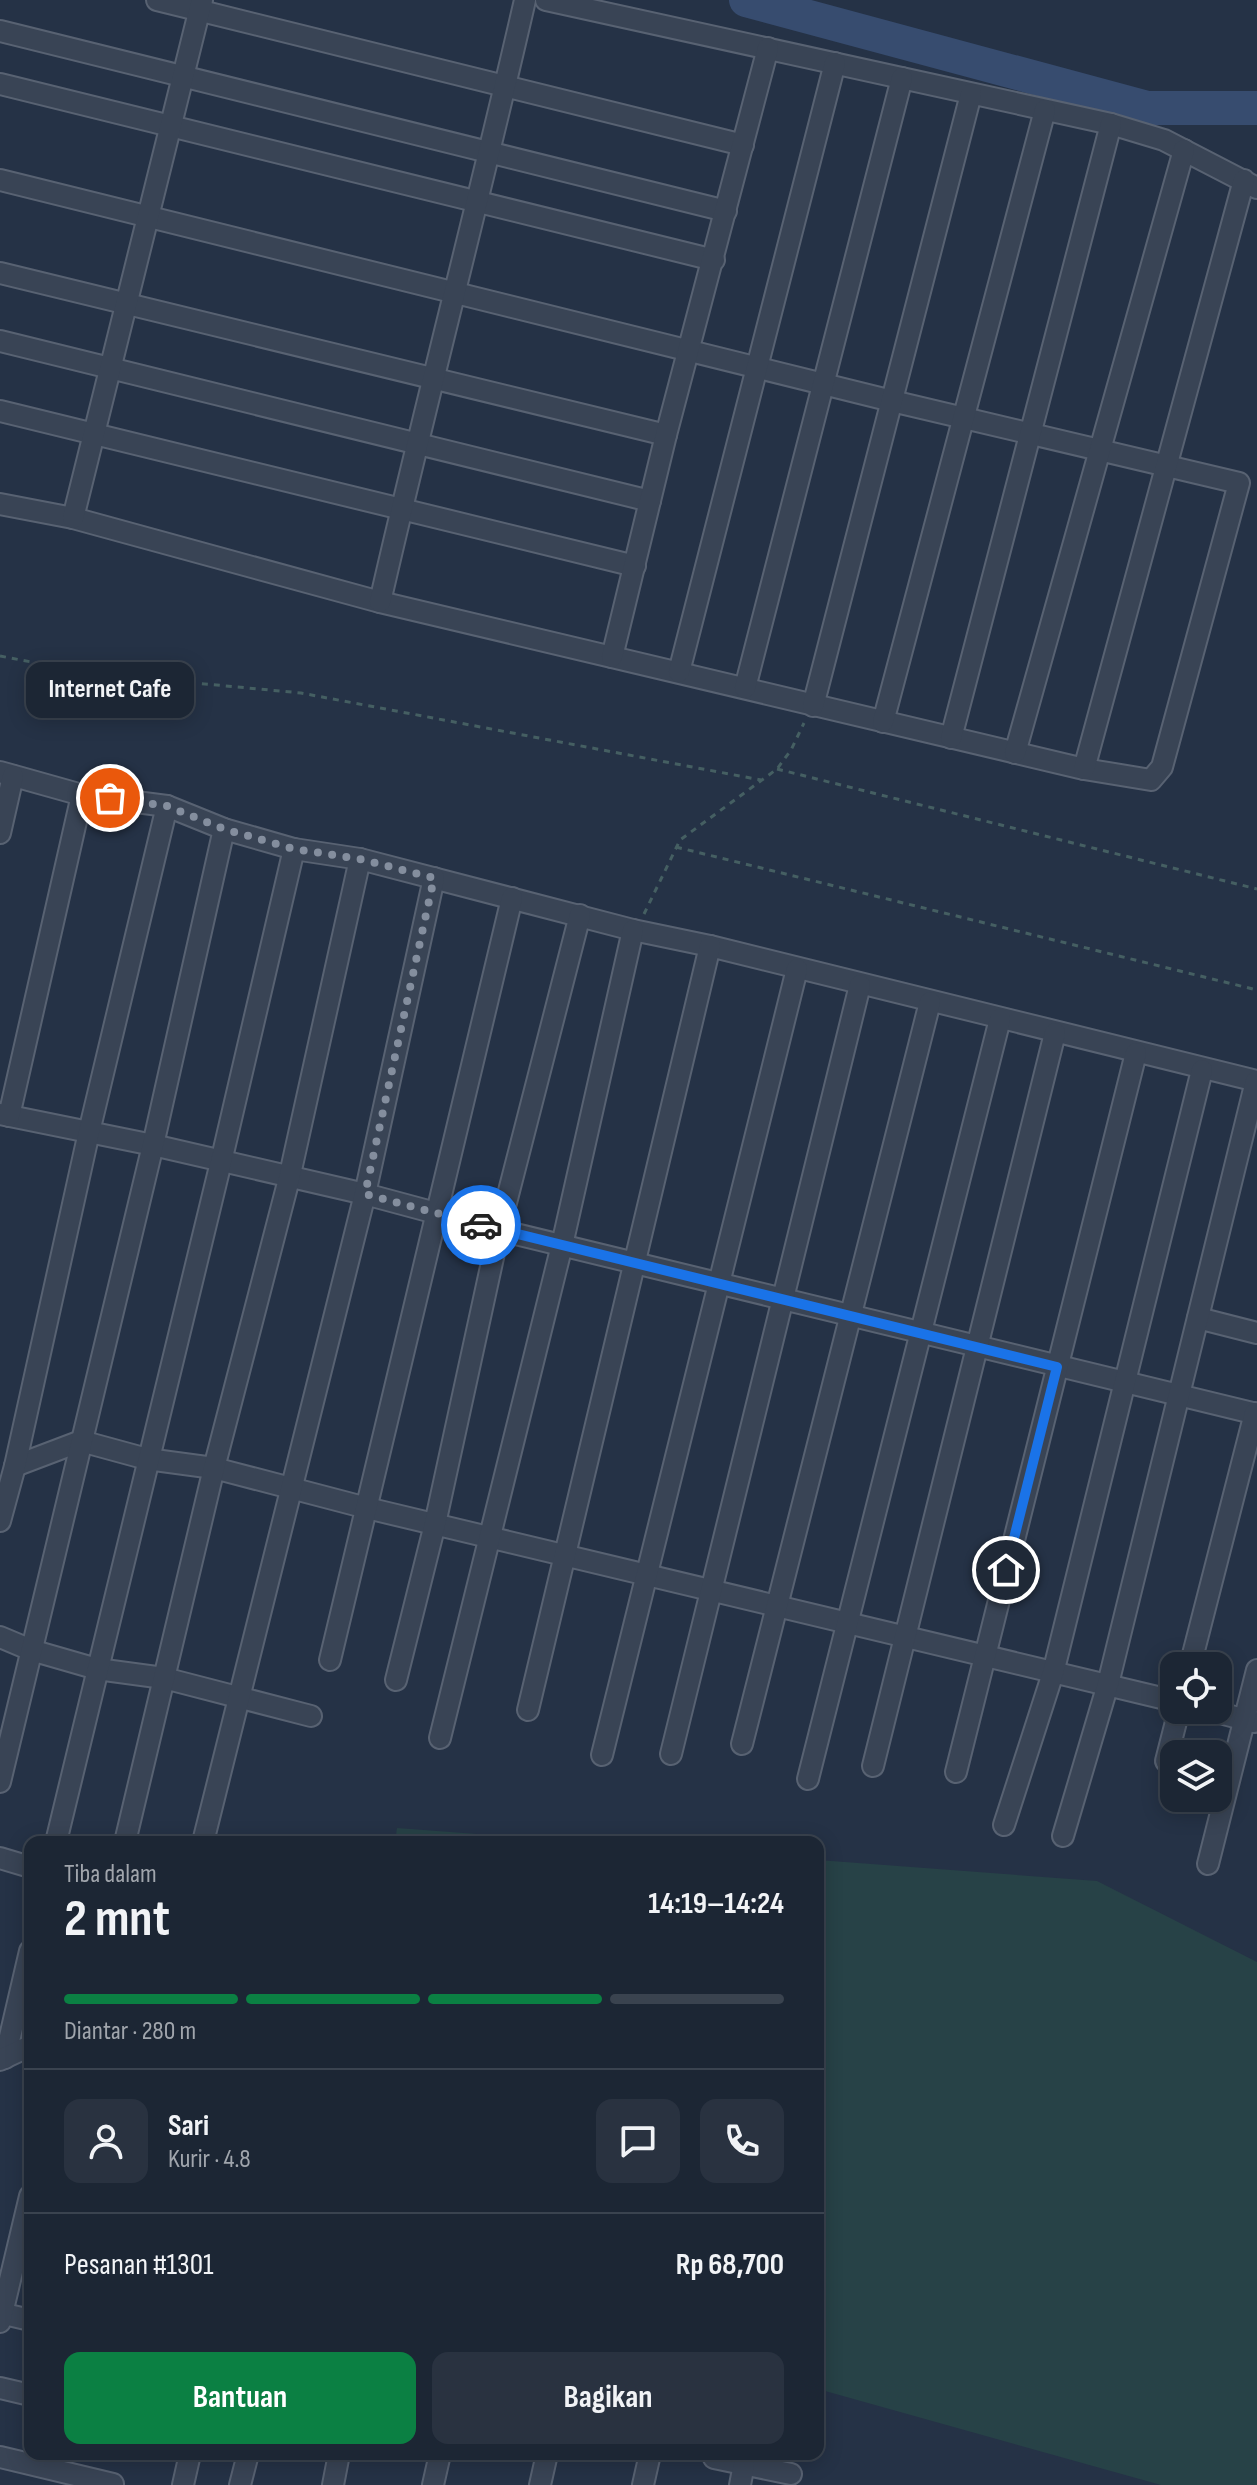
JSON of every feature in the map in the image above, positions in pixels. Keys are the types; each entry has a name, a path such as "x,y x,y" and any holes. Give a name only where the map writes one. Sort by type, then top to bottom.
{"street":[{"path":"157,0 200,5 743,145"},
{"path":"380,602 431,378 525,0"},
{"path":"546,0 1111,124 1164,140 1251,184 1165,467 1084,769"},
{"path":"73,518 200,5"},
{"path":"0,31 726,211"},
{"path":"612,657 666,435 768,48"},
{"path":"679,672 835,63"},
{"path":"745,688 902,78"},
{"path":"0,84 714,260"},
{"path":"813,706 971,94"},
{"path":"883,722 1045,110"},
{"path":"951,738 1111,124"},
{"path":"1015,753 1184,150"},
{"path":"0,180 892,401 1239,483 1162,767 1151,780 1084,769 813,706 380,602 73,518 0,504"},
{"path":"0,273 666,435"},
{"path":"0,341 650,501"},
{"path":"0,411 635,566"},
{"path":"0,833 6,774 82,795 167,806 224,829 294,849 360,859 633,930 710,946 1202,1070 1257,1081 1108,1684 1063,1836"},
{"path":"82,795 4,1115 153,1145 289,1179 365,1194 782,1300 1256,1414 1194,1652"},
{"path":"0,1521 167,806"},
{"path":"0,1782 153,1145 224,829"},
{"path":"57,1836 294,849"},
{"path":"126,1836 214,1468 289,1179 360,859"},
{"path":"205,1836 365,1194 434,878"},
{"path":"330,1660 512,898"},
{"path":"396,1680 435,1524 499,1230 580,915"},
{"path":"440,1738 562,1245 633,930"},
{"path":"528,1710 710,946"},
{"path":"602,1755 797,969"},
{"path":"671,1754 860,985"},
{"path":"742,1744 930,1002"},
{"path":"808,1779 1000,1019"},
{"path":"873,1766 1055,1033"},
{"path":"956,1772 1136,1053"},
{"path":"1004,1825 1053,1673 1202,1070"},
{"path":"1198,1318 1257,1333"},
{"path":"15,1466 81,1441 147,1459 214,1468 367,1508 1160,1697"},
{"path":"0,1637 31,1650 97,1669 164,1678 311,1716"},
{"path":"1208,1864 1251,1721 1257,1670"},
{"path":"0,1858 24,1865"},
{"path":"2,2059 24,1974"},
{"path":"2,2059 24,2049"},
{"path":"24,2215 1,2316 24,2319"},
{"path":"0,2388 24,2394"},
{"path":"0,2457 113,2484"},
{"path":"183,2485 189,2460"},
{"path":"240,2485 246,2460"},
{"path":"333,2485 338,2460"},
{"path":"433,2485 439,2460"},
{"path":"540,2485 546,2460"},
{"path":"643,2485 649,2460"},
{"path":"717,2460 742,2475 791,2474"}],"path":[{"path":"0,656 89,673 301,693 761,780"},
{"path":"633,930 654,896 680,840 777,769 791,750 813,706"},
{"path":"777,769 1257,889"},
{"path":"676,847 1257,990"}],"green space":[{"path":"397,1828 504,1836 396,1836"},
{"path":"824,1860 1097,1881 1257,1962 1257,2485 1161,2485 824,2391"}],"waterway":[{"path":"746,0 1147,108 1257,108"}],"way so far":[{"path":"110,798 167,806 224,829 294,849 360,859 434,878 365,1194 481,1225"}],"place":[{"name":"Internet Cafe","path":"110,798"}],"route":[{"path":"481,1225 1057,1367 1006,1570"}]}
